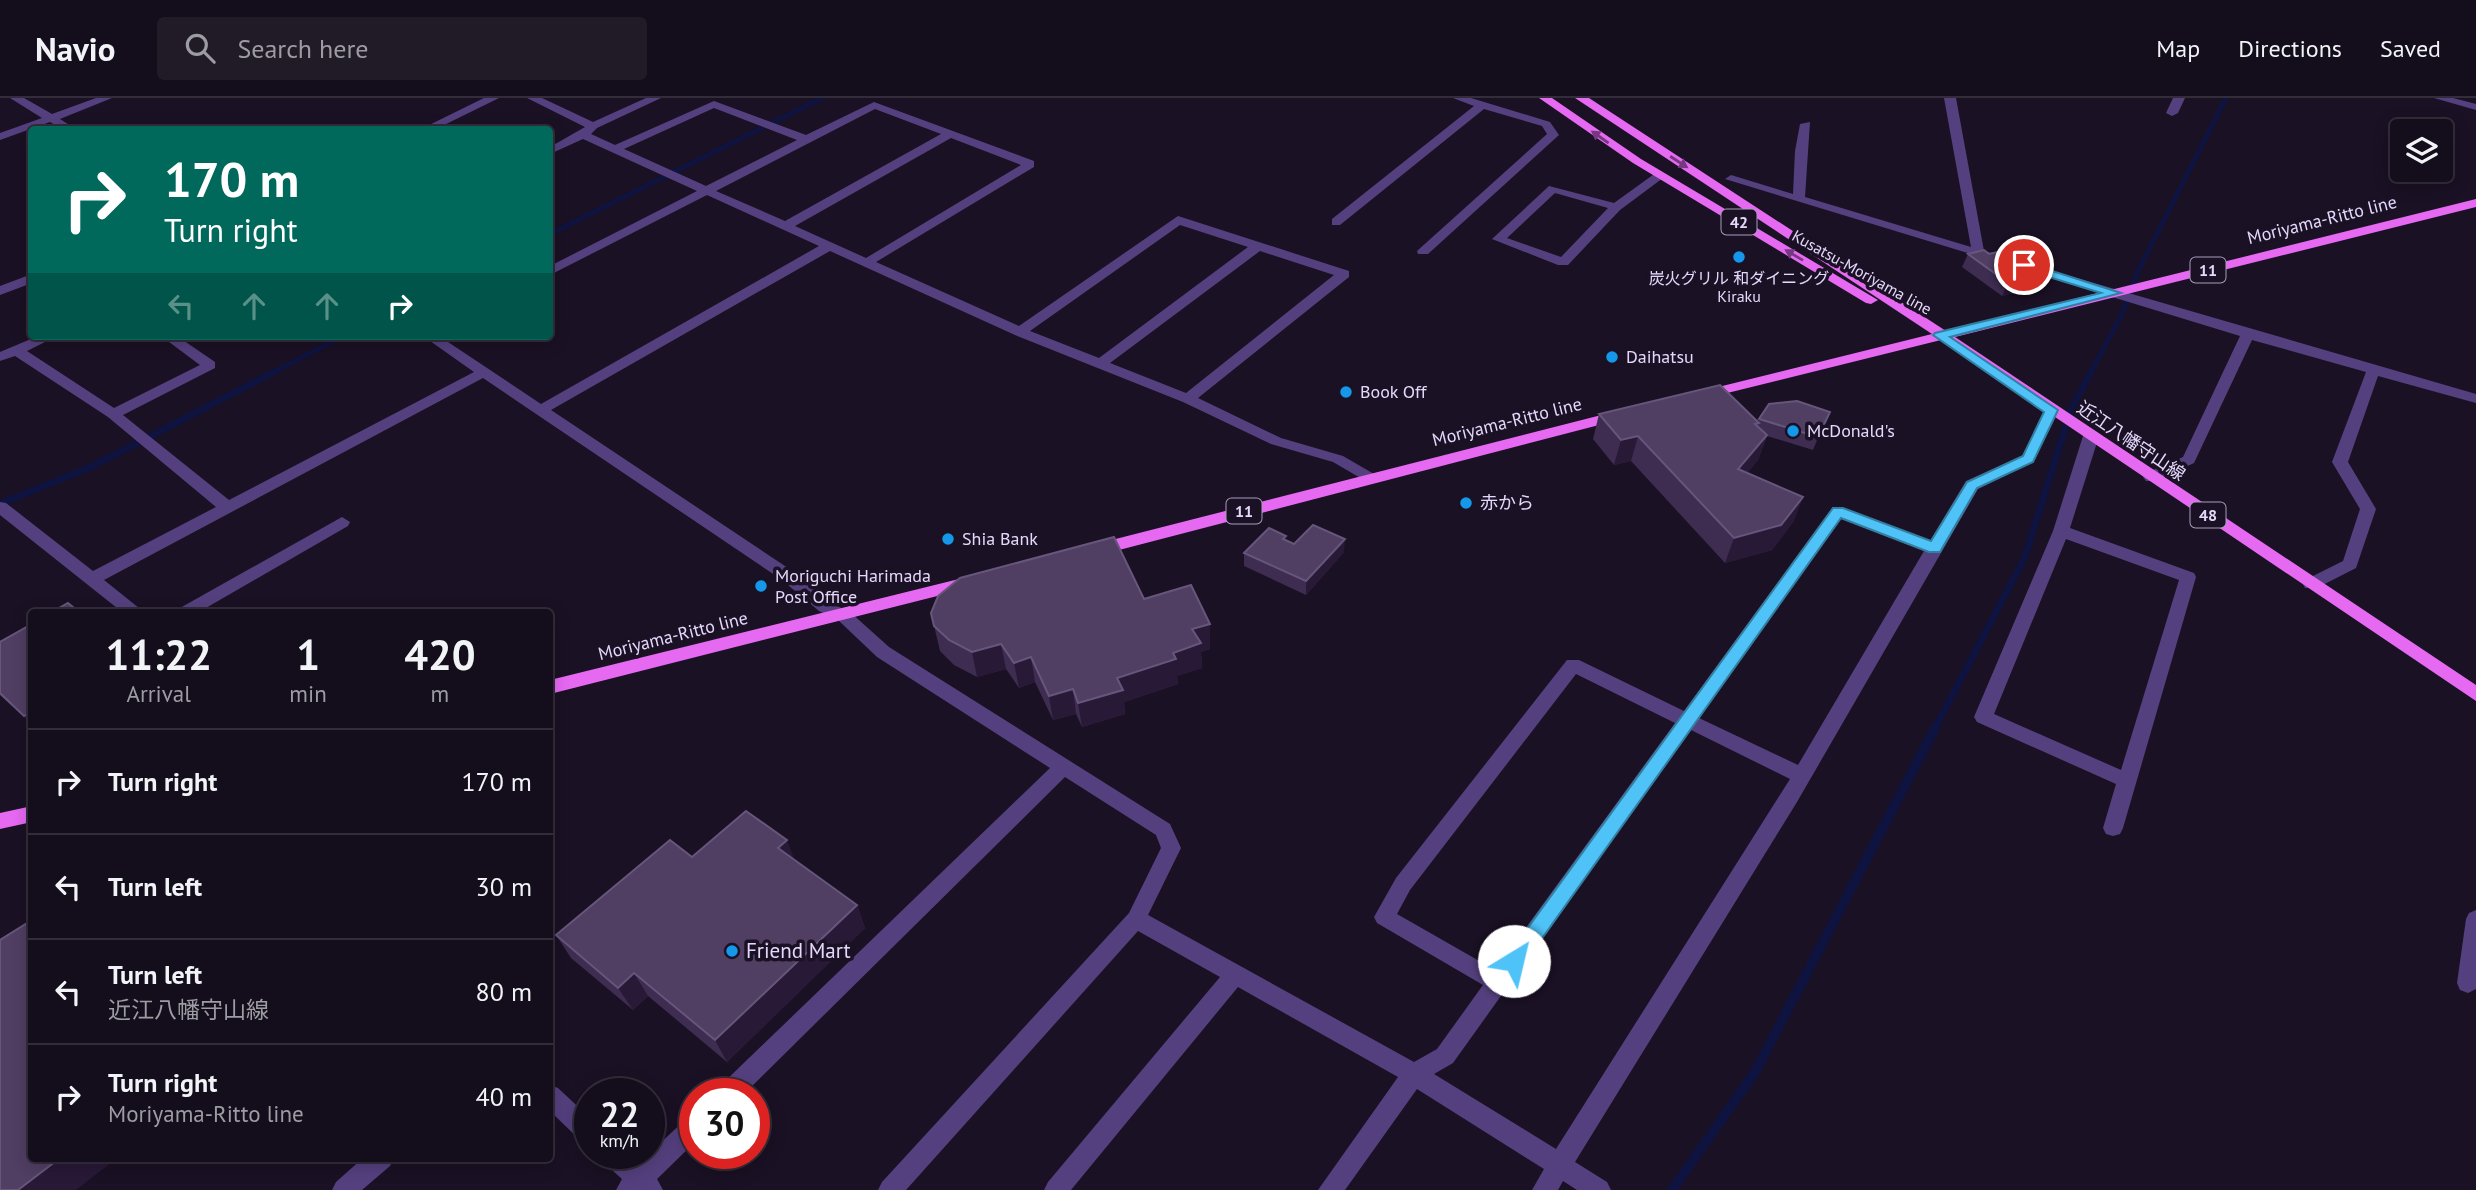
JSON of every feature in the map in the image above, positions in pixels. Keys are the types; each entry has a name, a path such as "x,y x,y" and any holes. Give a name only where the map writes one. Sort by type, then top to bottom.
{"main road":[{"name":"Kusatsu-Moriyama line","path":"1545,98 1605,141 1661,175 1865,297 1940,335"},
{"name":"Kusatsu-Moriyama line","path":"1581,98 1879,292 1940,335"},
{"name":"Moriyama-Ritto line","path":"1688,399 2476,203"},
{"name":"近江八幡守山線","path":"1940,335 2476,694"},
{"name":"Moriyama-Ritto line","path":"1086,552 1634,412"},
{"name":"Moriyama-Ritto line","path":"553,686 844,616 978,580"},
{"path":"0,821 28,815"}],"street":[{"path":"16,98 65,126"},
{"path":"0,136 106,98"},
{"path":"432,126 492,98"},
{"path":"533,98 618,148 709,191 1020,332 1188,399 1276,441 1338,459 1369,478"},
{"path":"553,149 655,98"},
{"path":"1423,251 1553,135 1546,124 1459,98"},
{"path":"1950,98 1978,252"},
{"path":"2172,113 2179,98"},
{"path":"2440,98 2476,107"},
{"path":"618,148 714,104 807,140"},
{"path":"553,269 874,105 1030,164 868,262"},
{"path":"1336,222 1482,105"},
{"path":"1799,199 1801,151 1806,124"},
{"path":"787,225 951,133"},
{"path":"1616,207 1553,189 1497,239 1563,262 1616,207 1661,175"},
{"path":"1731,179 2373,371 2476,399"},
{"path":"1020,332 1178,220 1343,274 1188,399"},
{"path":"542,410 831,245"},
{"path":"1100,364 1258,246"},
{"path":"0,291 28,280"},
{"path":"2151,477 2189,460 2248,334"},
{"path":"0,357 40,340"},
{"path":"113,414 210,365 174,340"},
{"path":"436,340 788,576 825,607 844,616 883,652 1163,830 1171,848 1136,919 890,1190"},
{"path":"16,350 113,414 228,508"},
{"path":"2311,584 2350,564 2368,509 2356,486 2345,476 2340,462 2373,371"},
{"path":"92,579 484,372"},
{"path":"1544,1190 1801,776 1972,485 2028,459 2052,410"},
{"path":"2091,436 2061,531 1983,717 2128,781"},
{"path":"0,507 129,609"},
{"path":"1330,1190 1414,1074 1444,1056 1499,983 1838,512 1934,548"},
{"path":"191,609 342,522"},
{"path":"2061,531 2188,577 2113,828"},
{"path":"1499,983 1384,917 1403,884 1573,665 1801,776"},
{"path":"744,1078 1064,766"},
{"path":"1136,919 1414,1074 1599,1190"},
{"path":"2468,983 2476,919"},
{"path":"1056,1190 1236,973"},
{"path":"553,1099 574,1119"},
{"path":"624,1169 640,1187 679,1144"},
{"path":"344,1190 377,1162"}],"building":[{"path":"1984,250 1989,254 1997,252 2040,275 2008,283 1968,254"},
{"path":"1720,385 1759,423 1755,424 1767,435 1738,469 1803,497 1781,525 1734,538 1638,436 1621,440 1599,414"},
{"path":"1797,401 1830,412 1818,437 1759,419 1769,404"},
{"path":"1313,525 1345,539 1306,581 1244,553 1269,528 1286,536 1283,539 1294,544"},
{"path":"1114,537 1144,599 1191,585 1210,624 1192,629 1201,643 1173,653 1176,659 1117,678 1123,690 1078,703 1073,689 1049,696 1031,657 1014,663 1001,644 972,652 949,640 934,626 931,613 938,596 960,578"},
{"path":"68,603 75,609 57,609"},
{"path":"28,626 28,714 24,716 0,693 0,642"},
{"path":"746,811 787,840 778,848 857,905 715,1040 634,973 618,988 556,935 670,840 692,857"},
{"path":"28,922 28,1162 55,1162 18,1190 0,1190 0,940"}],"waterway":[{"path":"553,232 822,98"},
{"path":"2090,374 2122,314 2138,271 2226,98"},
{"path":"270,374 335,340"},
{"path":"0,504 93,466 274,372"},
{"path":"1934,730 2024,559 2071,410 2091,372"},
{"path":"1672,1190 1755,1072 1935,728"}],"place":[{"name":"炭火グリル 和ダイニング Kiraku","path":"1739,257"},
{"name":"Daihatsu","path":"1612,357"},
{"name":"Book Off","path":"1346,392"},
{"name":"McDonald's","path":"1793,431"},
{"name":"赤から","path":"1466,503"},
{"name":"Shia Bank","path":"948,539"},
{"name":"Moriguchi Harimada Post Office","path":"761,586"},
{"name":"Friend Mart","path":"732,951"}],"route":[{"path":"1514,961 1838,512 1934,548 1972,485 2028,459 2052,410 1940,335 2115,293 2024,265"}]}
